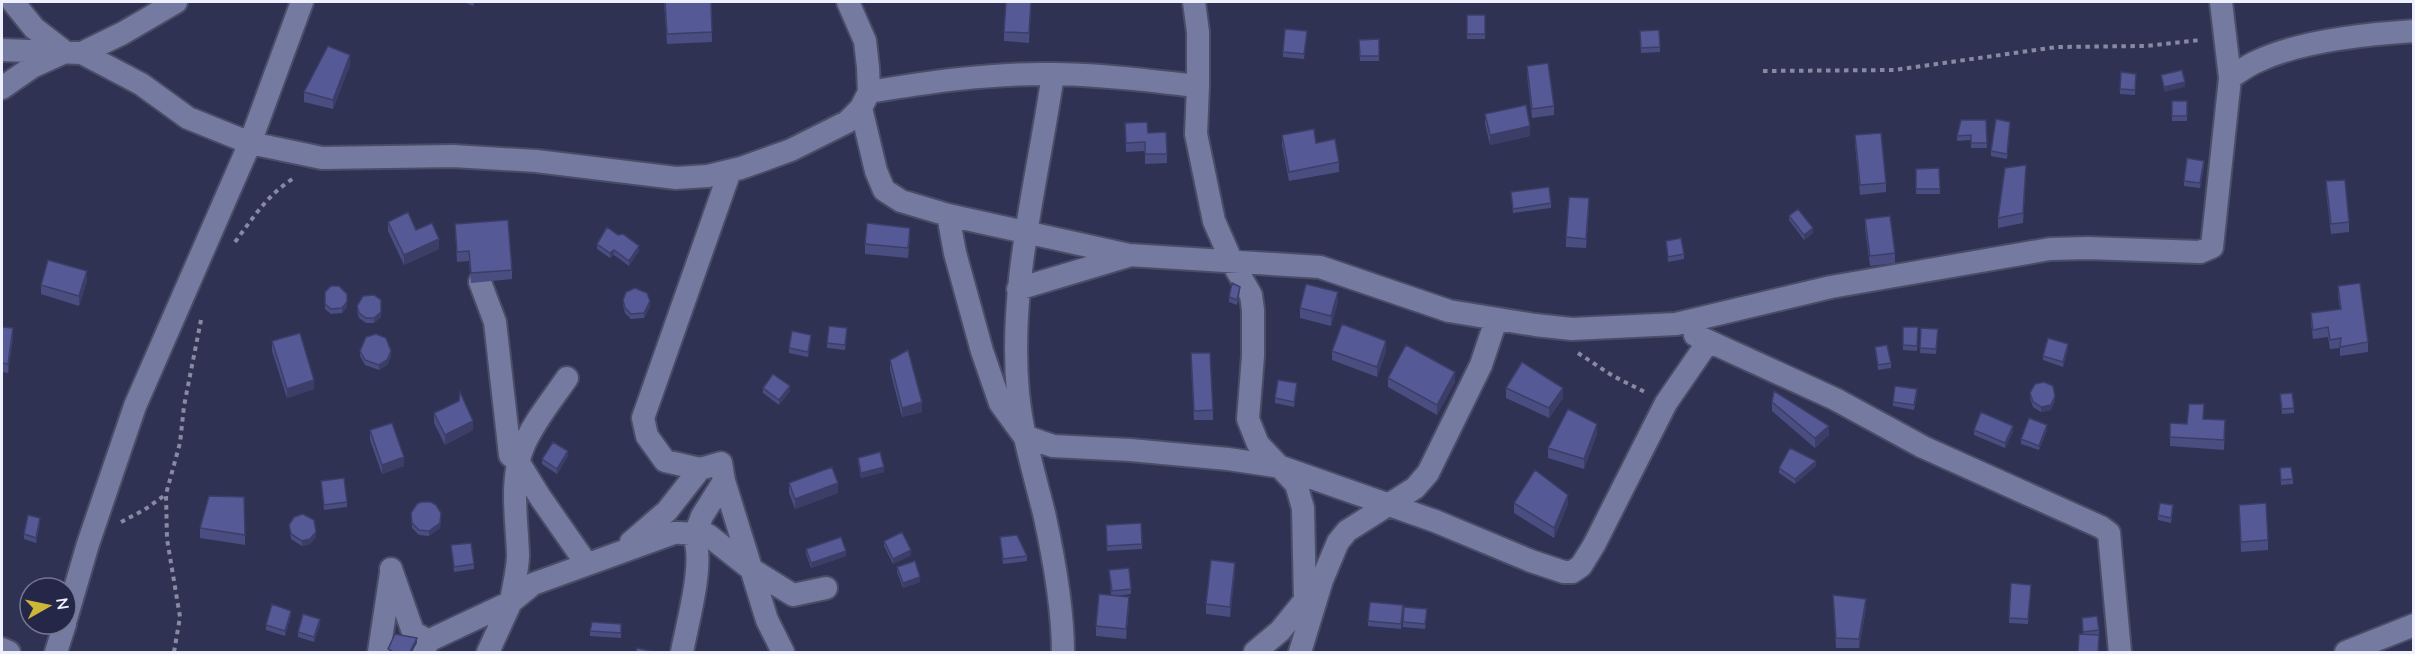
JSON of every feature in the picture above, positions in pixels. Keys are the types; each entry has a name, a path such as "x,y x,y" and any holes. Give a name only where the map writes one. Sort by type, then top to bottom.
{"street":[{"path":"13,2 34,28 74,52 141,84 189,118 250,143 322,158 453,156 536,161 676,178 708,176 730,171 791,150 847,122 865,100 960,79 1053,74 1198,86"},
{"path":"2,88 32,67 123,33 176,2"},
{"path":"78,578 135,406 250,143 302,2"},
{"path":"848,2 865,40 865,100 876,171 885,190 901,201 948,215 1129,255 1320,267 1449,311 1496,320 1572,329 1676,324 1831,287 2050,249 2200,252 2212,247 2230,78 2221,2"},
{"path":"1194,2 1198,32 1196,134 1202,168 1214,221 1232,262 1251,295 1253,310 1253,356 1248,419 1258,444 1296,484 1303,508 1305,600"},
{"path":"2230,78 2258,61 2288,51 2364,34 2414,31"},
{"path":"2,50 74,52"},
{"path":"1053,74 1018,289 1015,333 1018,393 1024,436 1044,516 1063,629 1063,652"},
{"path":"730,171 644,417 647,436 665,461 700,469 721,463 723,481 766,620 783,652"},
{"path":"948,215 982,351 1000,403 1024,436 1053,446 1228,459 1281,467 1435,521 1531,561 1564,572 1572,572 1581,566 1594,545 1666,402 1708,342"},
{"path":"1018,289 1129,255"},
{"path":"480,282 495,322 510,455 519,463 586,563"},
{"path":"1300,652 1330,556 1347,531 1415,488 1428,473 1481,365 1496,320"},
{"path":"1676,324 1708,342 1834,399 1923,447 2101,527 2109,533 2120,652"},
{"path":"488,652 511,602 518,559 515,483 523,446 537,420 567,378"},
{"path":"621,551 667,511 700,469"},
{"path":"694,537 702,516 723,481"},
{"path":"379,652 391,568 413,632 426,647 511,602 533,584 674,533 687,532 698,544 698,569 682,652"},
{"path":"694,537 708,535 751,569 793,595 826,588"},
{"path":"1255,652 1280,631 1322,580"},
{"path":"2346,652 2414,624"},
{"path":"56,652 61,636"},
{"path":"2,649 9,652"}],"path":[{"path":"1763,71 1894,70 2057,47 2145,46 2225,37"},
{"path":"230,248 260,207 280,186 322,158"},
{"path":"174,652 180,617 167,539 166,494 180,443 184,406 202,311"},
{"path":"1574,350 1613,376 1666,402"},
{"path":"88,544 166,494"}],"building":[{"path":"665,2 711,2 712,32 667,34"},
{"path":"1006,2 1031,2 1029,33 1004,32"},
{"path":"1467,15 1485,15 1485,34 1467,34"},
{"path":"1285,29 1307,31 1304,54 1283,52"},
{"path":"1659,30 1660,47 1641,48 1640,31"},
{"path":"1379,39 1379,56 1360,56 1359,40"},
{"path":"328,46 350,55 333,100 304,92"},
{"path":"1548,63 1554,106 1532,109 1527,66"},
{"path":"2182,70 2185,82 2164,87 2161,75"},
{"path":"2121,72 2136,74 2135,90 2120,89"},
{"path":"2172,101 2187,101 2187,116 2172,116"},
{"path":"1526,105 1530,126 1490,135 1485,114"},
{"path":"1996,119 2010,122 2007,154 1991,151"},
{"path":"1961,120 1986,120 1987,143 1971,143 1971,135 1957,136"},
{"path":"1147,122 1148,133 1166,132 1167,154 1145,154 1145,142 1126,143 1125,123"},
{"path":"1314,129 1316,143 1335,139 1339,162 1289,172 1282,135"},
{"path":"1881,133 1886,183 1860,185 1855,135"},
{"path":"2187,158 2204,161 2200,183 2184,181"},
{"path":"2026,165 2023,213 1998,218 2005,168"},
{"path":"1939,168 1940,189 1916,189 1916,169"},
{"path":"2345,180 2349,222 2331,224 2326,181"},
{"path":"1549,187 1551,203 1513,209 1511,192"},
{"path":"1569,197 1589,198 1586,239 1566,237"},
{"path":"1798,209 1813,228 1804,235 1789,216"},
{"path":"408,212 416,230 432,223 439,239 404,255 388,222"},
{"path":"1890,216 1895,253 1870,256 1865,219"},
{"path":"508,220 512,270 471,273 469,251 457,252 455,224"},
{"path":"867,223 910,228 908,248 865,244"},
{"path":"607,227 618,235 623,234 639,246 629,261 614,250 610,253 597,244"},
{"path":"1681,238 1684,254 1668,257 1666,241"},
{"path":"48,260 87,271 79,296 41,285"},
{"path":"1232,283 1240,287 1237,300 1229,297"},
{"path":"2360,283 2368,342 2340,347 2341,338 2330,340 2328,327 2313,330 2311,313 2341,309 2338,286"},
{"path":"1306,284 1338,292 1331,316 1300,308"},
{"path":"331,286 339,286 347,294 347,302 342,308 331,309 325,304 325,292"},
{"path":"635,288 647,293 650,301 644,313 631,314 625,308 623,300 626,292"},
{"path":"374,295 381,300 381,312 374,318 366,318 359,313 357,306 363,296"},
{"path":"1342,324 1386,341 1377,367 1332,351"},
{"path":"829,326 847,328 845,345 827,343"},
{"path":"2,327 13,328 8,364 2,363"},
{"path":"1903,327 1918,327 1917,346 1903,345"},
{"path":"1921,328 1938,329 1936,349 1920,348"},
{"path":"792,331 811,335 808,352 789,348"},
{"path":"300,333 314,380 287,389 272,341"},
{"path":"376,334 386,338 391,351 387,360 379,365 365,360 360,351 366,337"},
{"path":"2048,338 2068,344 2063,362 2043,356"},
{"path":"1406,345 1455,372 1437,405 1388,378"},
{"path":"1887,345 1891,363 1878,365 1875,347"},
{"path":"908,350 922,402 902,408 890,360"},
{"path":"1191,353 1210,353 1213,410 1194,411"},
{"path":"1522,362 1563,388 1549,408 1506,388"},
{"path":"773,374 790,386 779,400 763,388"},
{"path":"1278,380 1297,383 1294,402 1275,398"},
{"path":"2044,382 2053,386 2055,396 2051,405 2041,407 2033,402 2030,393 2035,384"},
{"path":"1895,386 1917,389 1914,405 1893,402"},
{"path":"1774,391 1829,426 1815,438 1772,402"},
{"path":"460,392 473,421 445,435 434,413 459,401"},
{"path":"2292,393 2294,408 2282,409 2280,394"},
{"path":"2189,404 2204,404 2203,419 2225,420 2224,440 2170,437 2170,423 2187,424"},
{"path":"1568,409 1597,424 1584,459 1548,448"},
{"path":"1981,412 2013,426 2005,443 1974,430"},
{"path":"2029,418 2047,425 2039,446 2021,439"},
{"path":"392,423 404,457 382,465 370,430"},
{"path":"553,442 568,451 557,469 542,459"},
{"path":"1790,448 1816,461 1795,479 1779,468"},
{"path":"880,452 884,467 861,473 858,458"},
{"path":"832,467 838,483 795,499 789,483"},
{"path":"2291,467 2293,479 2281,480 2280,468"},
{"path":"1535,470 1568,495 1554,528 1514,503"},
{"path":"344,478 347,502 324,505 321,481"},
{"path":"209,496 244,497 245,535 200,528"},
{"path":"421,502 431,502 441,513 440,523 429,531 419,530 412,523 411,513"},
{"path":"2160,503 2173,505 2171,518 2158,515"},
{"path":"2266,503 2268,540 2241,542 2239,505"},
{"path":"303,514 314,520 316,532 310,539 302,541 291,534 289,525 294,517"},
{"path":"28,515 40,518 36,538 24,534"},
{"path":"1141,523 1142,544 1107,546 1106,525"},
{"path":"902,532 911,550 893,559 884,541"},
{"path":"1017,535 1027,556 1003,559 1000,537"},
{"path":"841,537 846,551 811,563 806,549"},
{"path":"471,543 474,564 454,567 451,545"},
{"path":"1211,560 1235,563 1230,607 1206,604"},
{"path":"915,561 920,577 903,583 897,567"},
{"path":"1129,568 1131,589 1112,591 1109,570"},
{"path":"2011,583 2031,585 2028,619 2009,618"},
{"path":"1099,594 1129,597 1126,629 1096,626"},
{"path":"1833,595 1866,599 1859,639 1836,638"},
{"path":"1370,602 1403,605 1401,624 1368,621"},
{"path":"272,604 291,611 285,631 266,625"},
{"path":"1404,607 1427,609 1425,624 1403,622"},
{"path":"303,614 320,619 314,637 298,632"},
{"path":"2097,616 2099,630 2083,632 2082,618"},
{"path":"592,622 621,624 621,633 590,631"},
{"path":"395,634 417,638 410,652 393,652 388,649"},
{"path":"2079,634 2099,635 2098,652 2078,652"},
{"path":"637,648 654,652 636,652"}]}
